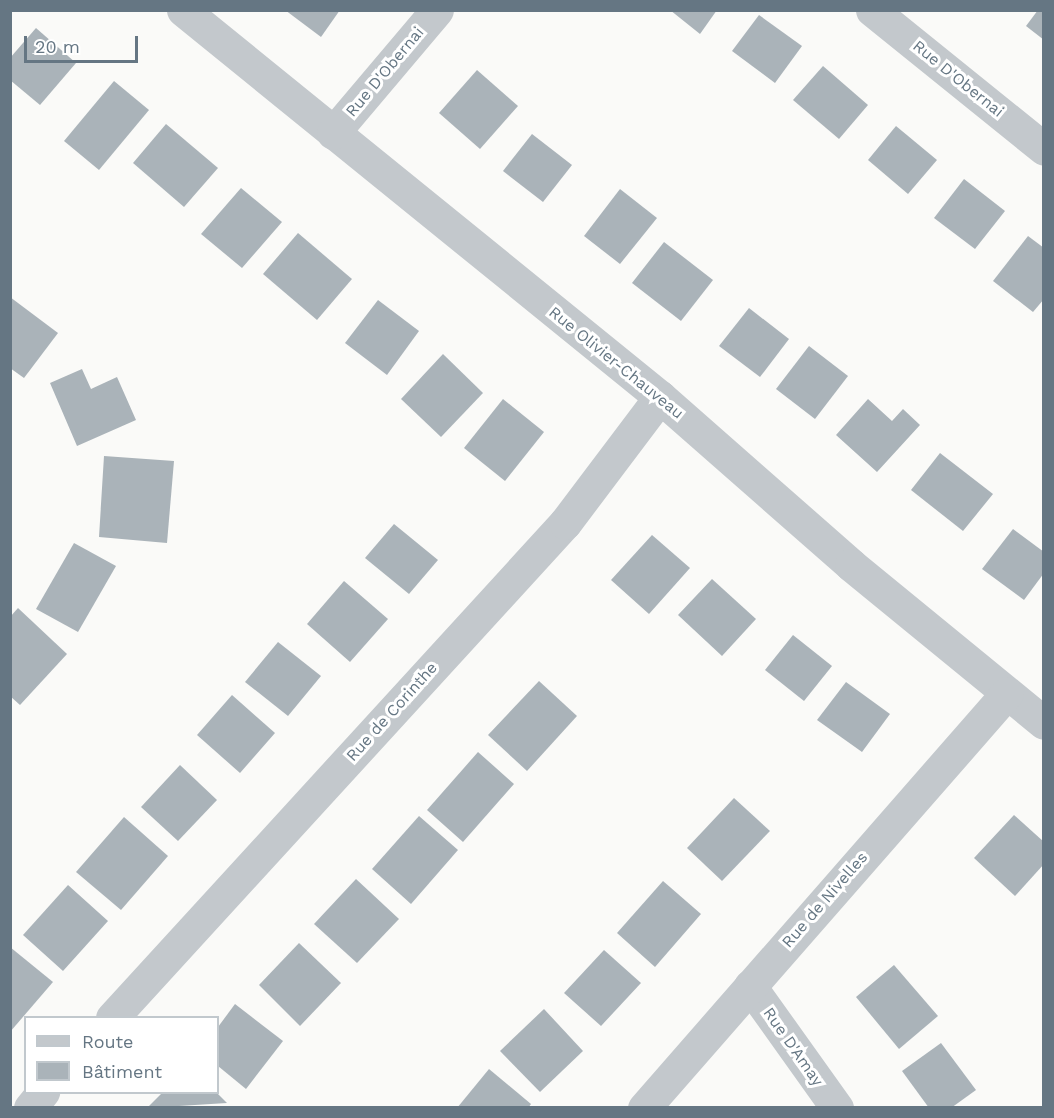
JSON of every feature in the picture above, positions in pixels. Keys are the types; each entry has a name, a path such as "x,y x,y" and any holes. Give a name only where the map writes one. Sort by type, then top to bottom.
{"street":[{"name":"Rue Olivier-Chauveau","path":"183,10 660,398 1044,723"},
{"name":"Rue D'Obernai","path":"333,133 436,10"},
{"name":"Rue D'Obernai","path":"872,10 1044,149"},
{"name":"Rue de Corinthe","path":"113,1016 565,524 660,398"},
{"name":"Rue de Nivelles","path":"644,1107 1007,693"},
{"name":"Rue D'Amay","path":"750,986 837,1107"},
{"path":"30,1107 41,1094"}],"building":[{"path":"285,10 340,10 321,37"},
{"path":"670,10 717,10 700,34"},
{"path":"1038,10 1044,10 1044,40 1026,26"},
{"path":"759,15 802,46 775,83 732,51"},
{"path":"36,28 76,63 40,105 10,80 10,58"},
{"path":"823,66 868,105 839,139 793,100"},
{"path":"477,70 518,106 480,149 439,113"},
{"path":"114,81 149,110 99,170 64,141"},
{"path":"166,124 218,168 184,207 133,163"},
{"path":"896,126 937,160 908,194 868,160"},
{"path":"532,134 572,165 543,202 503,171"},
{"path":"964,179 1005,211 975,249 934,218"},
{"path":"241,188 282,222 242,268 201,234"},
{"path":"620,189 657,218 620,264 584,236"},
{"path":"298,233 352,279 317,320 263,274"},
{"path":"1028,236 1044,248 1044,299 1033,312 993,281"},
{"path":"664,242 713,280 681,321 632,283"},
{"path":"10,297 58,333 24,378 10,368"},
{"path":"378,300 419,331 387,375 345,343"},
{"path":"749,308 789,339 760,377 719,346"},
{"path":"809,346 848,376 815,419 776,389"},
{"path":"443,354 483,393 441,437 401,399"},
{"path":"82,369 91,389 117,377 136,420 77,446 50,383"},
{"path":"503,399 544,432 505,481 464,448"},
{"path":"868,399 892,421 903,409 920,425 877,472 836,435"},
{"path":"940,453 993,494 963,531 911,490"},
{"path":"104,456 174,461 167,543 99,537"},
{"path":"394,524 438,560 409,594 365,558"},
{"path":"1013,529 1044,552 1044,573 1024,600 982,569"},
{"path":"652,535 690,568 649,614 611,580"},
{"path":"74,543 116,566 78,632 36,609"},
{"path":"712,579 756,619 722,656 678,615"},
{"path":"344,581 388,619 350,662 307,624"},
{"path":"18,608 67,654 20,705 10,696 10,617"},
{"path":"793,635 832,666 804,701 765,670"},
{"path":"278,642 321,676 288,716 245,682"},
{"path":"539,681 577,716 527,771 488,735"},
{"path":"846,682 890,714 862,752 817,720"},
{"path":"232,695 275,733 240,773 197,735"},
{"path":"478,752 514,784 463,842 427,810"},
{"path":"180,765 217,800 178,841 141,807"},
{"path":"734,798 770,831 722,881 687,848"},
{"path":"1014,815 1044,842 1044,864 1015,896 974,858"},
{"path":"419,816 458,850 411,904 372,869"},
{"path":"124,817 168,856 121,910 76,872"},
{"path":"356,879 399,919 357,963 314,924"},
{"path":"663,881 701,914 655,967 617,933"},
{"path":"68,885 108,921 63,971 23,935"},
{"path":"299,943 341,983 300,1026 259,985"},
{"path":"10,947 53,982 10,1032"},
{"path":"604,950 641,983 601,1026 564,993"},
{"path":"894,965 938,1016 899,1049 856,997"},
{"path":"235,1004 283,1041 246,1089 219,1067 219,1026"},
{"path":"544,1009 583,1051 540,1092 500,1051"},
{"path":"941,1043 976,1090 951,1108 929,1108 902,1071"},
{"path":"489,1069 531,1104 528,1108 457,1108"},
{"path":"161,1094 218,1094 227,1103 147,1108"}]}
